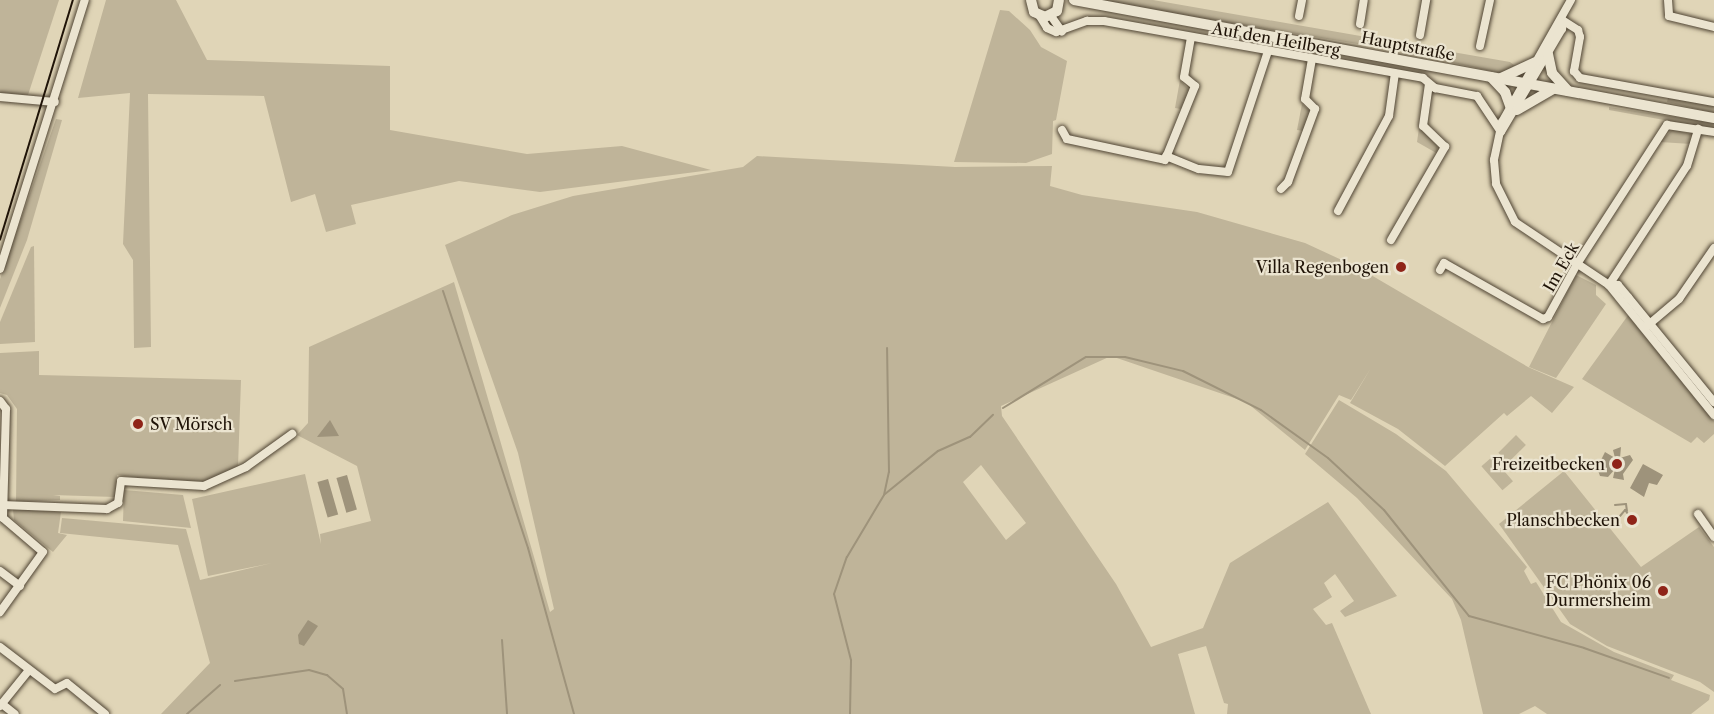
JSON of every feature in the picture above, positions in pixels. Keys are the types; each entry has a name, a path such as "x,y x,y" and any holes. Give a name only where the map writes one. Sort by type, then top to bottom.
{"street":[{"path":"0,269 55,102 85,0"},
{"name":"Hauptstraße","path":"1074,0 1714,118"},
{"path":"1299,16 1302,0"},
{"path":"1360,24 1364,0"},
{"path":"1420,35 1426,0"},
{"path":"1480,46 1490,0"},
{"path":"1571,0 1562,20 1536,62 1501,132 1493,167 1506,210 1515,222 1609,285 1644,329 1702,393 1714,402"},
{"path":"1668,0 1669,16 1714,27"},
{"path":"1028,1 1051,31 1062,32 1056,8"},
{"name":"Hauptstraße","path":"1039,15 1056,8 1096,5"},
{"name":"Auf den Heilberg","path":"1062,32 1094,20 1424,78 1430,84 1477,96 1501,132"},
{"path":"1527,84 1548,54 1562,28 1562,20"},
{"path":"1562,20 1578,30 1580,37 1574,70 1580,78 1714,102"},
{"path":"1062,130 1067,139 1165,160 1195,86 1184,77 1191,38"},
{"path":"1166,156 1199,169 1228,172 1268,51"},
{"path":"1548,54 1552,73 1568,91"},
{"path":"1281,189 1288,182 1315,109 1305,99 1312,59"},
{"path":"1514,108 1495,78 1536,62"},
{"path":"1338,212 1389,116 1395,74"},
{"path":"1391,240 1445,147 1423,126 1430,84"},
{"path":"1514,108 1554,89"},
{"path":"0,97 55,102"},
{"name":"Im Eck","path":"1440,270 1444,263 1543,319 1548,317 1577,264 1667,125 1698,129"},
{"path":"1609,285 1687,166 1698,129 1714,132"},
{"path":"1644,329 1678,299 1714,248"},
{"path":"1609,285 1618,285 1650,322 1702,393 1714,415"},
{"path":"1702,393 1714,387"},
{"path":"0,401 6,409 3,518 43,552 0,612"},
{"path":"2,505 107,509 118,502 121,481 204,486 246,467 292,434"},
{"path":"1698,514 1714,537"},
{"path":"0,571 20,586"},
{"path":"0,648 55,689 67,683 105,714"},
{"path":"15,714 1,705 29,670"}],"shaded area":[{"path":"0,0 59,0 28,95 0,94"},
{"path":"106,0 176,0 207,60 390,66 390,130 527,154 622,146 711,170 540,192 459,181 351,205 356,224 326,232 315,194 291,202 264,96 148,94 151,347 134,348 133,260 123,244 130,93 78,98"},
{"path":"1091,0 1153,0 1510,62 1518,68 1500,73 1394,50"},
{"path":"1000,10 1009,11 1030,30 1041,47 1067,61 1056,120 1053,121 1052,154 1026,163 954,162"},
{"path":"1180,80 1189,90 1181,109 1175,108"},
{"path":"1668,98 1714,106 1714,113 1667,102"},
{"path":"1302,104 1311,112 1304,131 1297,130"},
{"path":"1609,107 1714,123 1714,129 1609,110"},
{"path":"56,119 62,120 27,240 0,308 0,279"},
{"path":"1419,128 1437,145 1438,154 1417,142"},
{"path":"1673,129 1690,134 1691,144 1660,142"},
{"path":"757,156 955,167 1052,166 1050,186 1082,195 1197,212 1305,243 1359,268 1528,367 1574,387 1552,413 1531,396 1507,416 1504,413 1445,466 1398,429 1350,403 1371,368 1351,400 1339,395 1305,450 1246,402 1111,356 1001,406 1002,416 1116,584 1151,647 1203,628 1230,563 1328,502 1397,596 1345,617 1340,611 1354,601 1335,574 1324,583 1332,597 1313,609 1326,625 1332,623 1371,714 1227,714 1228,704 1224,703 1206,646 1178,654 1195,714 161,714 210,663 178,545 60,533 62,518 186,529 200,580 272,563 208,576 192,499 305,474 321,544 320,534 371,521 357,466 297,435 308,423 309,347 454,282 550,612 554,609 518,453 445,245 512,215 573,196 743,167","holes":["981,465 1026,523 1006,540 963,482"]},
{"path":"34,246 35,342 0,344 0,322 31,247"},
{"path":"1576,275 1596,285 1596,295 1606,304 1556,378 1529,367"},
{"path":"1629,314 1714,421 1714,434 1704,443 1697,437 1691,443 1582,379"},
{"name":"SV Mörsch","path":"39,351 39,375 241,380 238,467 211,480 182,484 117,475 115,497 53,495 60,496 60,500 16,502 17,409 7,395 0,393 0,353"},
{"path":"1339,400 1396,434 1446,471 1527,567 1524,571 1531,584 1536,582 1561,622 1614,652 1674,675 1671,680 1710,695 1709,700 1691,714 1547,714 1535,706 1519,714 1483,714 1461,620 1452,599 1357,498 1305,454"},
{"path":"330,420 339,436 317,437"},
{"path":"1516,435 1526,445 1508,463 1498,453"},
{"name":"Freizeitbecken","path":"1621,447 1620,458 1630,455 1633,460 1623,474 1624,480 1613,478 1615,469 1608,477 1600,476 1597,468 1605,452 1615,458 1613,450"},
{"path":"1492,457 1513,481 1502,490 1481,466"},
{"path":"1643,464 1663,475 1657,485 1649,483 1644,497 1630,488"},
{"name":"FC Phönix 06 Durmersheim","path":"1564,471 1641,567 1699,527 1714,547 1714,692 1700,682 1607,646 1570,624 1499,524"},
{"path":"347,475 357,510 346,513 336,478"},
{"path":"328,479 338,515 328,518 317,482"},
{"path":"124,490 183,495 191,528 123,521"},
{"path":"13,509 61,512 58,533 67,535 53,552 14,520"},
{"path":"308,620 318,626 304,646 299,644 298,635"}],"waterway":[{"path":"443,291 528,548 574,714"},
{"path":"850,714 851,660 834,594 847,557 884,495 889,472 887,348"},
{"path":"1003,408 1086,357 1125,357 1183,371 1261,410 1328,458 1384,510 1469,616 1584,648 1669,678"},
{"path":"885,494 938,451 970,437 993,415"},
{"path":"1615,505 1626,504 1627,511"},
{"path":"1620,516 1625,510 1630,517"},
{"path":"502,640 507,714"},
{"path":"235,681 309,670 327,675 343,689 347,714"},
{"path":"187,714 220,685"}],"tram line":[{"path":"0,240 73,0"}],"place":[{"name":"Villa Regenbogen","path":"1401,267"},
{"name":"SV Mörsch","path":"138,424"},
{"name":"Freizeitbecken","path":"1617,464"},
{"name":"Planschbecken","path":"1632,520"},
{"name":"FC Phönix 06 Durmersheim","path":"1663,591"}]}
